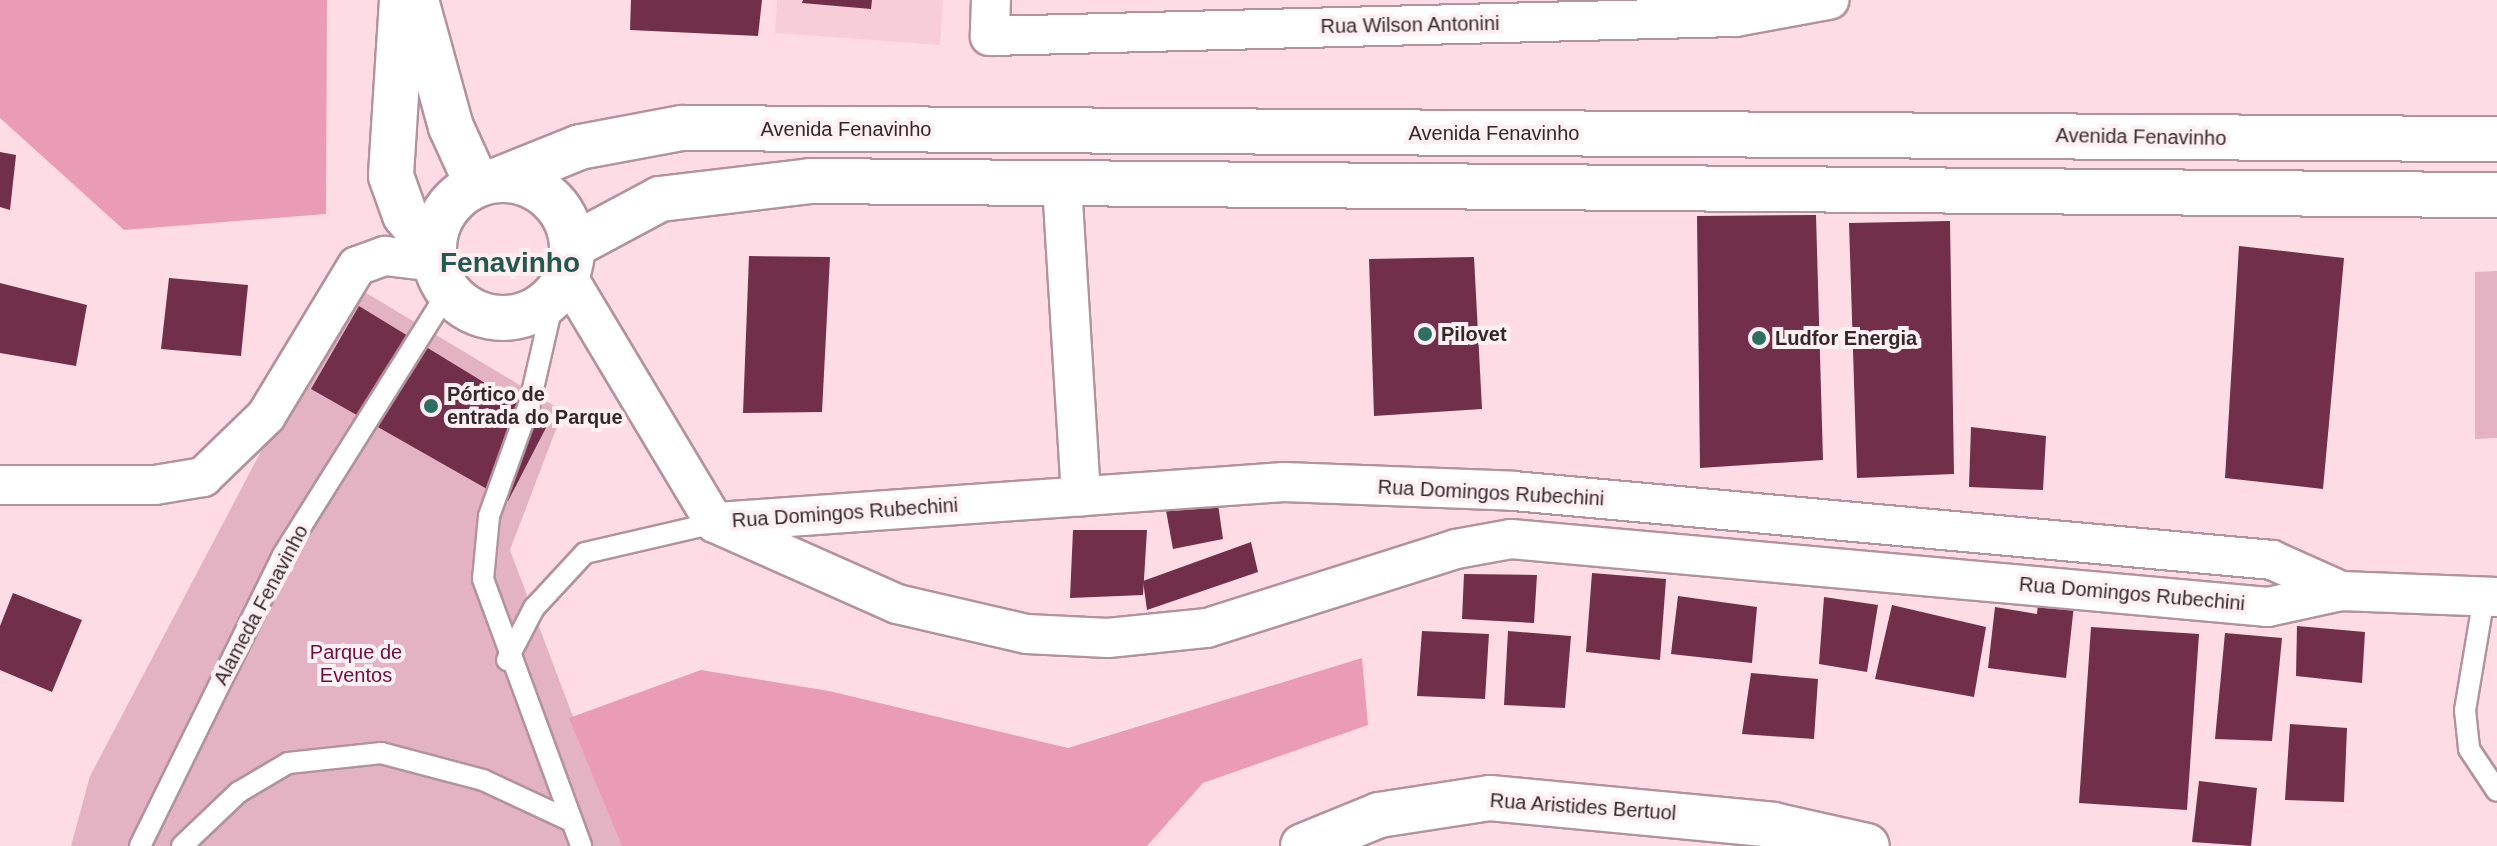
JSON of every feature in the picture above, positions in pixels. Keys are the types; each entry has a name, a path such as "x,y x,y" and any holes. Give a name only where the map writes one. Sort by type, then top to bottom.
{"street":[{"path":"402,0 391,176 405,215 439,268 488,317 512,318 564,273 660,199 729,185 940,183 1586,191 2497,195"},
{"path":"416,0 451,127 488,182"},
{"name":"Rua Wilson Antonini","path":"991,18 1736,17 1829,0"},
{"name":"Avenida Fenavinho","path":"488,182 580,147 682,128 2497,139"},
{"path":"940,183 941,129"},
{"path":"1586,133 1586,191"},
{"path":"1919,135 1919,192"},
{"path":"2237,194 2240,138"},
{"path":"439,268 446,210 488,182 520,182 556,205 564,273 715,523"},
{"path":"1062,185 1081,496"},
{"path":"0,485 155,485 203,477 230,459 266,416 357,266 385,256 439,268"},
{"name":"Rua Domingos Rubechini","path":"715,523 1284,482 1514,491 2272,560 2341,591"},
{"name":"Rua Domingos Rubechini","path":"715,523 897,604 1027,634 1108,638 1207,628 1456,549 1511,539 2268,607 2341,591 2491,597"},
{"name":"Rua Aristides Bertuol","path":"1303,846 1379,815 1490,798 1773,825 1867,846"}],"lane":[{"name":"Alameda Fenavinho","path":"140,846 283,555 439,268"},
{"path":"564,273 530,402 489,516 483,579 507,660 581,846"},
{"path":"507,660 534,608 585,553 715,523"},
{"path":"2491,597 2465,710 2469,749 2497,791"},
{"path":"182,846 239,792 288,763 381,753 483,780 571,821"}],"shaded area":[{"path":"0,0 327,0 326,214 124,230 0,118"},
{"path":"777,0 943,0 940,45 775,33"},
{"path":"1362,658 1368,725 1203,783 1147,846 622,846 569,718 701,670 829,691 1068,748"}],"green space":[{"path":"2497,271 2497,438 2475,439 2475,272"},
{"name":"Parque de Eventos","path":"358,288 563,411 510,550 622,846 71,846 90,776 268,438"}],"building":[{"path":"631,0 762,0 758,36 630,30"},
{"path":"803,0 872,0 871,9 802,3"},
{"path":"0,152 16,155 10,210 0,207"},
{"name":"Ludfor Energia","path":"1816,215 1823,460 1700,468 1697,216"},
{"path":"1950,221 1954,474 1857,478 1849,223"},
{"path":"2239,246 2344,258 2323,489 2225,478"},
{"path":"749,256 830,257 822,412 743,413"},
{"name":"Pilovet","path":"1474,257 1482,409 1374,416 1369,259"},
{"path":"169,278 248,285 241,356 161,349"},
{"path":"0,283 87,305 76,366 0,353"},
{"name":"Pórtico de entrada do Parque","path":"359,306 549,422 508,501 311,389"},
{"path":"1971,427 2046,436 2043,490 1969,487"},
{"path":"1217,497 1223,539 1173,549 1165,505"},
{"path":"1073,530 1147,530 1143,595 1070,598"},
{"path":"1251,542 1258,572 1147,610 1143,581"},
{"path":"1592,573 1666,579 1660,660 1586,652"},
{"path":"1464,574 1537,575 1534,623 1462,619"},
{"path":"2039,592 2075,596 2066,678 1988,668 1995,607 2037,614"},
{"path":"13,593 82,620 52,692 0,670 0,626"},
{"path":"1678,596 1757,607 1752,663 1671,654"},
{"path":"1824,597 1878,605 1867,672 1819,664"},
{"path":"1892,605 1986,627 1974,697 1875,679"},
{"path":"2297,626 2365,632 2362,683 2296,676"},
{"path":"2091,627 2199,634 2187,810 2079,803"},
{"path":"1422,631 1489,634 1485,699 1417,696"},
{"path":"1508,631 1571,636 1565,708 1504,705"},
{"path":"2225,633 2282,638 2272,741 2215,739"},
{"path":"1751,673 1818,679 1814,739 1742,734"},
{"path":"2290,724 2347,728 2344,802 2285,800"},
{"path":"2199,781 2257,788 2251,846 2192,842"}],"place":[{"name":"Pilovet","path":"1425,334"},
{"name":"Ludfor Energia","path":"1759,338"},
{"name":"Pórtico de entrada do Parque","path":"431,406"}],"district":[{"name":"Fenavinho","path":"510,263"}]}
